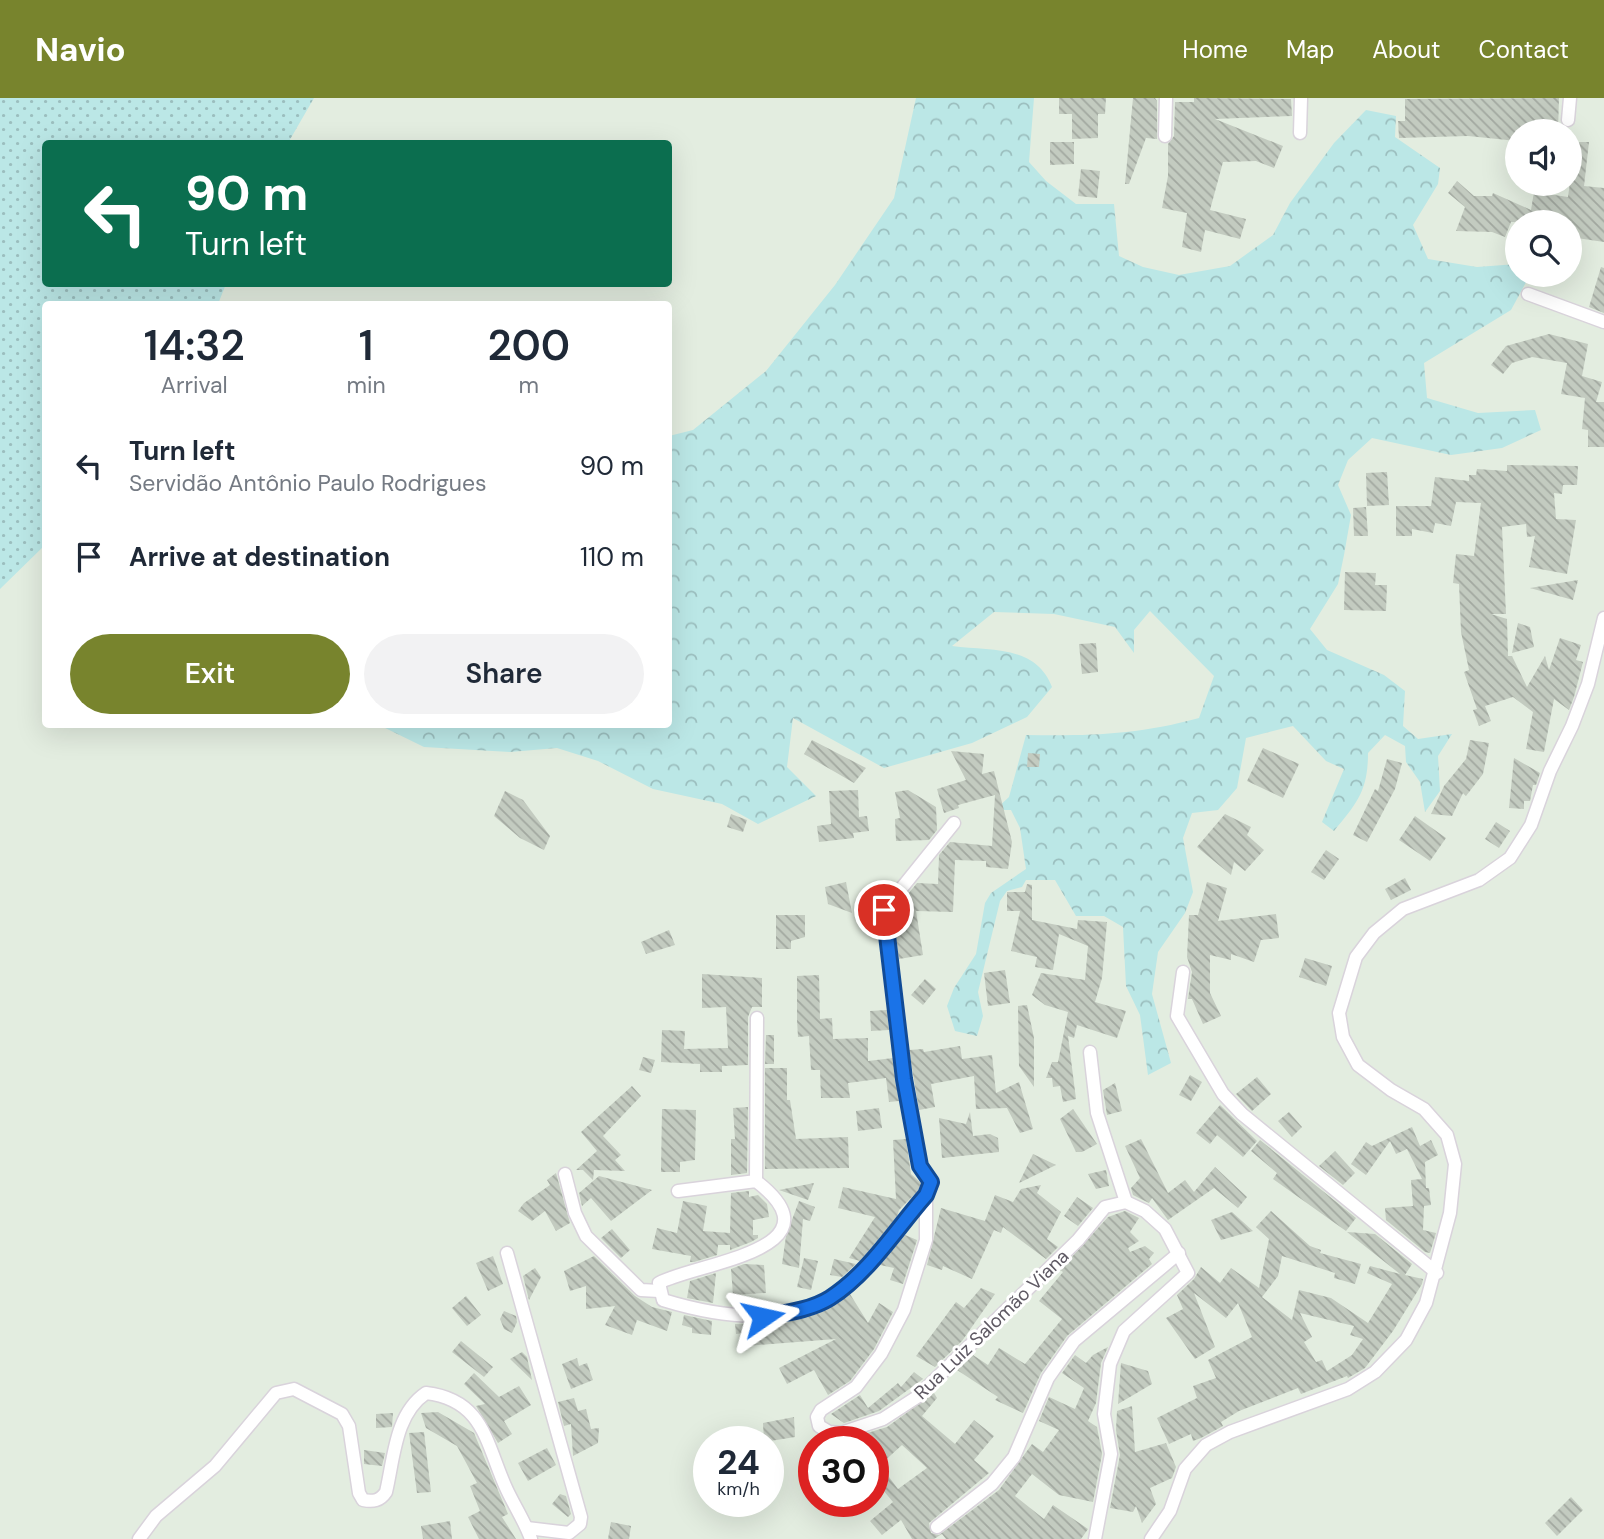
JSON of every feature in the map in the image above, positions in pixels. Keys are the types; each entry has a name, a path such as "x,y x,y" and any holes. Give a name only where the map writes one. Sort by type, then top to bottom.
{"street":[{"path":"1165,136 1166,98"},
{"path":"1300,133 1301,98"},
{"path":"1568,119 1570,98"},
{"path":"1528,294 1604,321"},
{"path":"1150,1539 1170,1511 1185,1469 1206,1445 1230,1432 1348,1389 1375,1372 1406,1340 1426,1303 1437,1273 1450,1213 1455,1164 1447,1135 1424,1109 1391,1090 1358,1065 1343,1037 1339,1013 1356,957 1374,933 1403,909 1479,880 1510,858 1531,825 1550,771 1572,726 1588,684 1604,618"},
{"path":"678,1191 756,1181 775,1196 784,1214 774,1238 752,1252 712,1268 659,1283 663,1300 728,1315 763,1317 802,1310 828,1299 852,1280 926,1195 931,1182 920,1166 906,1091 884,910 954,823"},
{"path":"1183,972 1177,1016 1223,1094 1242,1114 1437,1273"},
{"path":"756,1181 757,1018"},
{"path":"1090,1052 1097,1113 1126,1202 1144,1211 1166,1229 1188,1273 1124,1331 1110,1364 1104,1414 1111,1454 1095,1539"},
{"path":"565,1174 575,1213 586,1236 641,1290 659,1291"},
{"name":"Rua Luiz Salomão Viana","path":"926,1195 926,1240 904,1310 881,1354 856,1387 821,1410 817,1417 820,1426 829,1432 841,1433 883,1419 917,1397 1078,1240 1105,1207 1126,1202"},
{"path":"139,1539 156,1516 215,1466 276,1393 294,1389 342,1414 349,1426 359,1493 363,1500 382,1499 400,1430 412,1403 426,1393 444,1395 463,1404 488,1439 506,1489 529,1534 569,1533 580,1524 581,1517 507,1253"},
{"path":"937,1527 992,1483 1014,1457 1048,1378 1074,1341 1179,1253"}],"green space":[{"path":"0,98 314,98 290,140 42,140 42,287 225,287 219,301 42,301 42,548 0,589"},
{"path":"916,98 1034,98 1029,162 1046,181 1076,204 1114,204 1119,256 1143,267 1179,275 1230,266 1273,235 1290,203 1334,143 1366,110 1396,116 1395,137 1440,168 1438,184 1413,225 1428,259 1477,267 1505,265 1505,287 1523,287 1511,310 1424,363 1427,398 1478,413 1535,410 1541,430 1502,448 1451,455 1372,438 1348,460 1338,485 1351,515 1344,555 1338,584 1310,629 1327,650 1384,675 1405,691 1403,726 1418,739 1452,734 1438,756 1440,791 1425,812 1420,782 1406,762 1405,746 1385,735 1368,753 1366,777 1360,796 1334,831 1322,822 1344,769 1326,761 1293,726 1246,738 1237,788 1218,810 1192,813 1183,838 1193,892 1185,913 1158,952 1152,994 1171,1063 1148,1075 1140,1015 1126,986 1123,927 1104,916 1076,916 1055,880 1026,880 1022,887 1007,891 1000,901 978,992 983,1016 977,1036 955,1031 947,1006 954,988 976,954 985,903 991,893 1026,869 1020,828 1011,810 995,810 1009,797 1026,735 1113,733 1155,728 1199,718 1214,676 1150,611 1134,630 1134,653 1115,627 1054,614 994,612 952,646 997,650 1024,657 1045,673 1052,687 1027,717 972,743 884,768 793,718 787,767 816,796 758,824 722,804 653,789 598,761 557,748 510,752 424,747 385,728 672,728 672,435 693,430 766,371 835,285 894,198"}],"building":[{"path":"1059,98 1106,98 1105,114 1098,114 1098,138 1072,139 1072,114 1059,114"},
{"path":"1133,98 1155,98 1157,101 1157,139 1146,138 1129,184 1125,184"},
{"path":"1194,98 1291,99 1292,116 1215,119 1283,146 1274,168 1256,161 1223,162 1210,210 1246,219 1240,239 1205,230 1201,252 1182,247 1187,213 1162,208 1168,176 1168,144 1174,136 1175,102 1194,102"},
{"path":"1559,98 1558,119 1505,119 1505,140 1468,136 1399,138 1398,121 1405,121 1405,99"},
{"path":"1050,142 1074,142 1074,164 1050,165"},
{"path":"1582,142 1589,142 1584,186 1604,188 1604,242 1582,239 1582,210 1531,210 1533,196 1582,196"},
{"path":"1081,169 1100,171 1097,198 1078,196"},
{"path":"1457,181 1474,196 1492,196 1493,193 1531,210 1505,210 1505,237 1492,232 1456,231 1465,207 1448,193"},
{"path":"1601,267 1604,268 1604,313 1589,307"},
{"path":"1549,334 1588,344 1582,376 1602,382 1596,402 1604,402 1604,447 1588,447 1588,430 1582,429 1585,398 1561,394 1567,363 1532,357 1512,363 1503,374 1491,365 1506,346"},
{"path":"1507,465 1578,466 1577,485 1563,485 1562,494 1554,493 1556,519 1576,520 1567,574 1529,567 1535,536 1527,537 1526,524 1502,527 1506,614 1491,614 1507,619 1508,656 1512,656 1527,687 1545,656 1549,670 1560,638 1581,645 1576,660 1583,662 1574,697 1569,710 1554,699 1544,752 1526,749 1533,712 1513,697 1485,706 1491,721 1479,726 1473,710 1477,709 1464,672 1469,670 1461,632 1459,584 1453,583 1456,554 1474,556 1481,503 1456,502 1451,526 1435,523 1433,533 1412,529 1412,536 1396,536 1396,506 1431,506 1435,477 1469,481 1469,475 1476,475 1477,469 1507,471"},
{"path":"1387,472 1389,505 1367,506 1366,473"},
{"path":"1366,507 1368,536 1354,536 1353,508"},
{"path":"1345,572 1376,573 1375,585 1387,585 1386,611 1344,610"},
{"path":"1578,580 1573,600 1530,588"},
{"path":"1518,623 1530,627 1534,647 1512,653"},
{"path":"1096,643 1098,672 1082,674 1079,644"},
{"path":"812,740 866,768 854,783 804,754"},
{"path":"1470,740 1489,743 1483,774 1466,796 1463,793 1452,816 1431,814 1444,786 1466,759"},
{"path":"1263,748 1299,764 1283,798 1247,781"},
{"path":"951,751 984,754 982,774 994,771 1012,842 1008,869 986,867 986,861 955,860 953,912 916,911 923,955 899,959 894,923 901,922 908,894 917,883 938,884 939,855 950,842 992,846 995,795 958,805 959,808 944,813 937,789 966,780"},
{"path":"1028,753 1040,754 1039,767 1027,767"},
{"path":"1514,758 1540,773 1536,785 1533,785 1530,801 1524,801 1524,809 1509,808"},
{"path":"1387,759 1402,763 1395,789 1367,842 1353,835 1375,789 1378,791"},
{"path":"858,790 859,817 867,816 869,831 853,833 854,838 819,842 817,826 831,824 829,791"},
{"path":"908,790 936,807 937,830 929,840 896,841 895,819 900,818 895,792"},
{"path":"505,791 523,800 550,836 544,850 520,838 494,816"},
{"path":"731,814 747,820 743,832 727,827"},
{"path":"1225,814 1251,827 1247,835 1264,850 1245,871 1234,862 1231,875 1197,847"},
{"path":"1415,816 1446,838 1430,861 1399,840"},
{"path":"1496,822 1510,831 1499,848 1485,839"},
{"path":"1326,850 1339,859 1324,880 1311,872"},
{"path":"1405,878 1411,890 1391,900 1385,889"},
{"path":"846,882 852,913 828,904 825,887"},
{"path":"1207,882 1227,888 1218,921 1276,914 1279,938 1261,940 1254,962 1231,954 1231,960 1210,955 1210,993 1221,1016 1203,1024 1192,999 1188,999 1192,972 1187,957 1189,915 1198,915"},
{"path":"1027,884 1032,885 1032,920 1077,929 1078,920 1107,922 1102,978 1095,1002 1126,1011 1117,1038 1077,1025 1074,1038 1068,1036 1076,1099 1063,1102 1060,1086 1053,1087 1052,1078 1046,1078 1052,1062 1058,1062 1068,1012 1045,1005 1032,995 1041,973 1085,980 1088,946 1059,934 1053,970 1035,967 1037,957 1011,951 1020,911 1007,911 1007,892 1025,892"},
{"path":"776,915 805,915 805,937 791,941 791,949 776,949"},
{"path":"669,930 675,945 646,954 641,942"},
{"path":"1305,958 1332,966 1326,986 1299,977"},
{"path":"1005,970 1010,1003 988,1006 984,973"},
{"path":"702,974 762,978 762,1007 752,1007 748,1017 748,1065 722,1066 722,1072 700,1072 700,1064 661,1062 662,1030 685,1031 684,1049 728,1048 726,1007 702,1008"},
{"path":"819,975 820,1019 832,1018 833,1039 868,1038 868,1061 893,1058 899,1101 889,1102 886,1078 848,1083 850,1098 821,1098 820,1070 811,1070 809,1036 798,1037 797,1020 797,976"},
{"path":"925,979 936,989 923,1005 911,995"},
{"path":"1027,1005 1034,1038 1034,1087 1019,1066 1018,1006"},
{"path":"887,1010 889,1030 871,1031 870,1011"},
{"path":"766,1035 774,1035 774,1064 765,1064"},
{"path":"960,1046 962,1059 992,1055 996,1093 1019,1082 1033,1129 1020,1133 1007,1108 976,1109 974,1076 931,1084 935,1107 919,1110 909,1050 923,1049 924,1052"},
{"path":"643,1057 655,1060 651,1073 639,1070"},
{"path":"765,1068 787,1068 787,1100 790,1100 796,1139 848,1137 849,1168 765,1169"},
{"path":"1190,1075 1202,1082 1191,1101 1179,1095"},
{"path":"1257,1077 1271,1094 1252,1111 1236,1094"},
{"path":"1115,1083 1122,1111 1107,1115 1103,1090"},
{"path":"632,1086 641,1096 603,1136 621,1155 615,1160 625,1171 594,1170 593,1180 583,1170 576,1170 597,1151 581,1132"},
{"path":"1220,1105 1257,1141 1243,1157 1217,1135 1210,1144 1196,1133"},
{"path":"748,1107 747,1173 731,1175 731,1139 735,1139 733,1108"},
{"path":"879,1108 882,1128 858,1131 856,1111"},
{"path":"662,1109 696,1110 695,1160 680,1162 680,1172 661,1172"},
{"path":"1073,1109 1097,1144 1082,1152 1076,1152 1060,1119"},
{"path":"970,1112 973,1136 990,1134 998,1138 999,1152 942,1158 939,1118 966,1124"},
{"path":"1289,1112 1302,1127 1292,1137 1278,1121"},
{"path":"1412,1127 1420,1146 1431,1140 1438,1155 1425,1162 1426,1188 1429,1188 1431,1205 1424,1206 1423,1230 1436,1233 1430,1253 1425,1252 1386,1220 1385,1208 1413,1206 1411,1180 1422,1179 1407,1149 1396,1154 1390,1141 1366,1175 1351,1164 1366,1142 1372,1146"},
{"path":"906,1139 911,1174 921,1183 918,1191 899,1210 897,1217 860,1261 849,1258 875,1217 838,1208 843,1187 896,1199 893,1140"},
{"path":"1141,1139 1168,1193 1185,1180 1194,1192 1215,1167 1247,1197 1238,1208 1214,1188 1168,1220 1152,1198 1149,1203 1133,1195 1131,1188 1140,1178 1125,1146"},
{"path":"1260,1140 1356,1218 1346,1231 1273,1179 1277,1173 1251,1151"},
{"path":"1335,1151 1355,1173 1343,1185 1319,1166"},
{"path":"1033,1154 1056,1165 1019,1183"},
{"path":"1106,1170 1109,1186 1096,1189 1088,1174"},
{"path":"556,1173 570,1223 556,1231 545,1211 532,1221 518,1211 524,1203 550,1185 547,1180"},
{"path":"599,1176 652,1190 611,1221 591,1198 582,1206 579,1193"},
{"path":"814,1183 808,1200 779,1190"},
{"path":"1041,1185 1037,1193 1061,1212 1047,1239 1058,1247 1046,1259 1003,1227 1001,1233 994,1230 972,1279 943,1266 942,1270 927,1265 941,1208 985,1221 995,1195 1013,1202 1021,1189"},
{"path":"749,1191 749,1197 758,1195 767,1204 769,1217 753,1220 753,1235 758,1235 758,1238 730,1250 730,1245 718,1245 717,1255 694,1262 690,1262 691,1256 652,1249 657,1228 677,1233 683,1201 707,1206 703,1231 730,1233 731,1193"},
{"path":"1077,1197 1093,1208 1078,1226 1064,1216"},
{"path":"799,1201 815,1207 810,1221 803,1219 799,1268 782,1264 786,1236"},
{"path":"1125,1211 1139,1218 1130,1232 1139,1241 1128,1248 1130,1252 1145,1246 1154,1253 1149,1259 1152,1264 1067,1336 1041,1373 1023,1413 995,1400 998,1397 957,1370 973,1355 988,1365 999,1348 1025,1364 1062,1319 1039,1301 1063,1272 1060,1270 1108,1217"},
{"path":"1271,1211 1310,1246 1321,1250 1320,1253 1361,1264 1355,1284 1334,1278 1335,1273 1282,1256 1278,1276 1262,1297 1292,1320 1299,1290 1331,1298 1368,1323 1392,1284 1367,1273 1370,1266 1400,1274 1347,1232 1375,1234 1412,1264 1405,1275 1423,1279 1422,1284 1393,1331 1365,1368 1348,1378 1347,1376 1301,1394 1298,1388 1239,1411 1221,1422 1223,1426 1201,1438 1193,1441 1191,1434 1169,1444 1157,1418 1197,1398 1193,1386 1216,1378 1208,1360 1252,1337 1238,1303 1226,1318 1194,1293 1215,1347 1195,1359 1166,1318 1183,1309 1177,1295 1194,1279 1201,1267 1220,1283 1231,1268 1259,1288 1269,1239 1256,1227","holes":["1300,1313 1354,1326 1350,1335 1363,1339 1352,1355 1327,1371 1322,1360 1316,1362 1304,1342 1312,1337"]},
{"path":"1232,1212 1253,1231 1221,1240 1211,1220"},
{"path":"612,1229 630,1250 621,1258 601,1238"},
{"path":"905,1235 917,1240 903,1284 890,1280 894,1268 880,1265"},
{"path":"493,1256 503,1284 488,1291 476,1263"},
{"path":"594,1256 635,1296 652,1307 672,1312 667,1331 637,1320 632,1335 605,1325 615,1306 586,1309 586,1286 570,1291 564,1271"},
{"path":"804,1258 818,1261 811,1290 797,1287"},
{"path":"834,1259 856,1264 842,1277 830,1275"},
{"path":"744,1264 764,1265 766,1293 733,1295 731,1269"},
{"path":"535,1268 541,1277 529,1300 523,1276"},
{"path":"716,1273 713,1303 687,1298 690,1281"},
{"path":"981,1288 995,1294 962,1341 935,1367 916,1356 956,1302 964,1308"},
{"path":"850,1294 868,1323 879,1303 893,1312 874,1349 850,1381 828,1395 814,1370 787,1384 779,1368 836,1339 746,1346 745,1333 736,1334 735,1324 767,1325 787,1322 813,1315"},
{"path":"466,1296 481,1315 467,1326 452,1308"},
{"path":"504,1311 516,1316 517,1322 512,1333 504,1329 500,1319"},
{"path":"684,1315 712,1321 711,1335 692,1333 692,1328 682,1325"},
{"path":"461,1341 493,1367 484,1377 452,1352"},
{"path":"1108,1347 1101,1363 1096,1403 1088,1421 1097,1427 1102,1454 1093,1502 1059,1495 1032,1474 1015,1496 1044,1519 1053,1505 1088,1529 1081,1539 946,1539 942,1534 934,1539 912,1539 901,1520 882,1535 870,1521 875,1517 889,1517 889,1505 893,1502 889,1497 889,1477 898,1489 927,1468 902,1445 889,1457 888,1426 934,1393 937,1398 922,1416 955,1444 974,1420 994,1436 974,1460 989,1473 929,1523 931,1533 939,1535 999,1490 1032,1444 1043,1452 1059,1430 1039,1421 1049,1397 1075,1409 1084,1388 1062,1373 1075,1355 1086,1363 1093,1355"},
{"path":"522,1352 527,1357 532,1380 510,1359"},
{"path":"577,1358 579,1366 587,1363 593,1380 571,1389 562,1364"},
{"path":"1121,1363 1148,1371 1152,1384 1118,1404"},
{"path":"914,1372 923,1379 879,1411 844,1423 831,1414 860,1395 868,1408 898,1383 901,1387"},
{"path":"474,1373 499,1397 519,1386 531,1405 504,1421 512,1434 498,1443 476,1406 485,1404 464,1384"},
{"path":"574,1398 578,1411 586,1409 591,1429 599,1428 598,1443 573,1456 571,1424 564,1426 558,1402"},
{"path":"1132,1406 1135,1452 1166,1443 1176,1467 1172,1478 1150,1488 1156,1504 1142,1523 1136,1506 1133,1512 1110,1508 1120,1455 1116,1430 1117,1411"},
{"path":"438,1412 474,1433 508,1514 502,1517 516,1539 479,1539 468,1517 480,1511 470,1486 477,1483 457,1446 426,1428 421,1413"},
{"path":"393,1413 392,1427 376,1428 376,1414"},
{"path":"794,1417 795,1437 784,1439 784,1426 763,1426 763,1423"},
{"path":"424,1432 431,1492 417,1493 409,1433"},
{"path":"547,1448 556,1465 528,1481 518,1463"},
{"path":"364,1450 385,1453 382,1466 364,1464"},
{"path":"560,1494 566,1496 571,1514 568,1517 552,1504"},
{"path":"1571,1497 1583,1510 1557,1536 1545,1523"},
{"path":"450,1521 452,1539 423,1539 421,1526"},
{"path":"611,1522 631,1526 629,1539 608,1539"}],"route":[{"path":"763,1317 802,1310 828,1299 852,1280 926,1195 931,1182 920,1166 904,1079 900,1026 884,910"}]}
